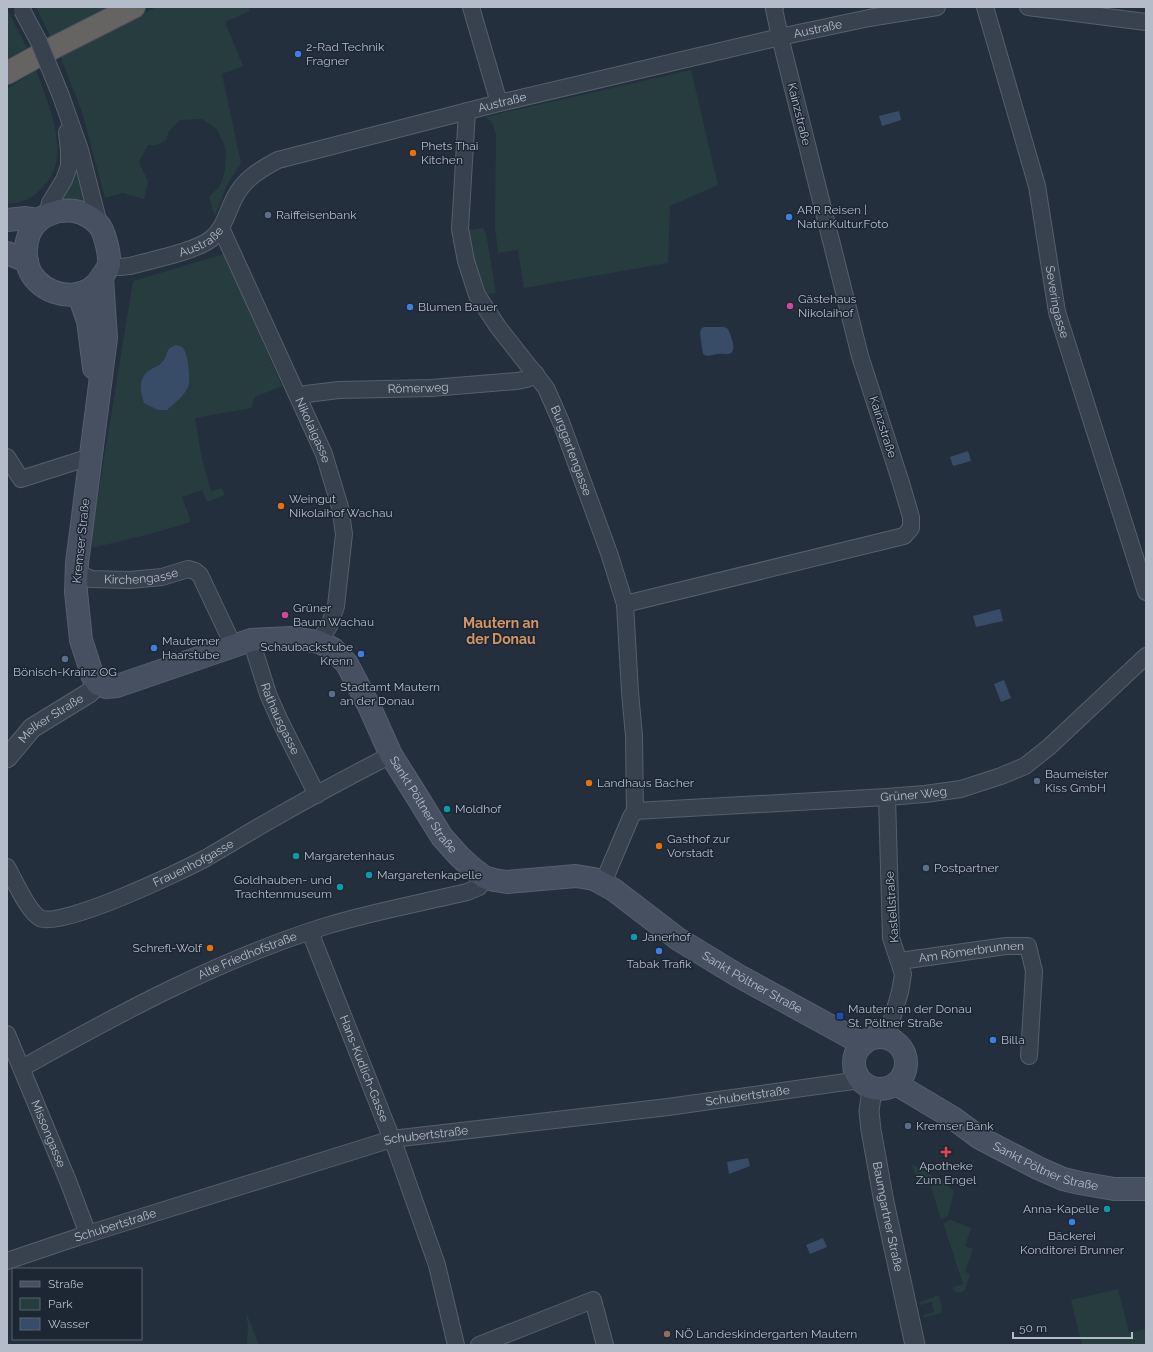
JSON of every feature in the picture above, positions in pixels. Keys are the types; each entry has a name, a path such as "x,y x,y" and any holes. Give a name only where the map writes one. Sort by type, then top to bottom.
{"highway":[{"path":"7,73 52,48 134,7"}],"main road":[{"path":"7,220 43,217 59,211 74,211 86,215 99,224 108,251 105,272 93,288 79,295 66,295 45,288 37,281 31,272 27,261 27,240 32,228 43,217"},
{"path":"7,253 27,261"},
{"name":"Kremser Straße","path":"98,684 93,677 81,640 76,592 76,572 106,338 105,272"},
{"name":"Kremser Straße","path":"79,295 88,321 98,394"},
{"name":"Sankt Pöltner Straße","path":"98,684 106,687 117,686 242,643 292,638 319,642 333,649 347,664 370,708 391,755 442,837 459,856 484,877 507,882 576,876 594,879 614,890 678,939 737,976 863,1044"},
{"path":"886,1039 874,1039 863,1044 855,1055 854,1068 856,1075 867,1084 882,1090 896,1084 902,1076 906,1062"},
{"name":"Sankt Pöltner Straße","path":"886,1039 894,1042 900,1047 904,1053 906,1062 953,1118"},
{"name":"Sankt Pöltner Straße","path":"896,1084 953,1118 980,1138 1038,1168 1063,1179 1114,1189 1146,1189"}],"street":[{"path":"471,7 499,103"},
{"path":"775,7 774,9 780,37"},
{"name":"Austraße","path":"105,272 119,267 130,266 197,248 211,239 221,228 235,196 247,180 262,168 278,160 499,103 780,37 875,16 937,7"},
{"name":"Severingasse","path":"985,7 1037,186 1057,312 1146,592"},
{"path":"1028,7 1146,22"},
{"path":"21,8 38,42 80,150 99,224"},
{"name":"Kainzstraße","path":"625,604 904,536 911,528 911,518 901,483 860,356 780,37"},
{"path":"43,217 64,180 69,166 70,151 62,102"},
{"name":"Burggartengasse","path":"467,112 460,229 466,261 477,295 498,327 546,388 561,422 609,553 625,604 634,736 635,811"},
{"name":"Nikolaigasse","path":"221,228 324,454 340,507 344,534 336,606 328,626 319,642"},
{"name":"Römerweg","path":"299,397 306,394 340,390 431,388 517,381 527,379 536,374"},
{"path":"7,457 21,479 90,457"},
{"name":"Kirchengasse","path":"76,572 91,579 130,580 162,577 188,569 195,571 200,575 242,643"},
{"name":"Rathausgasse","path":"242,643 317,795"},
{"name":"Grüner Weg","path":"635,811 887,797 961,789 1001,776 1025,766 1049,748 1146,656"},
{"name":"Melker Straße","path":"7,758 32,728 89,693 98,684"},
{"name":"Frauenhofgasse","path":"7,867 32,912 41,918 53,919 65,917 127,895 206,858 268,821 391,755"},
{"name":"Kastellstraße","path":"886,1039 900,992 903,974 900,961 891,938 887,797"},
{"path":"603,883 631,817 635,811"},
{"name":"Alte Friedhofstraße","path":"22,1068 114,1017 186,981 229,962 327,926 467,892 479,886 484,877"},
{"name":"Hans-Kudlich-Gasse","path":"310,932 392,1139 437,1265 456,1345"},
{"name":"Am Römerbrunnen","path":"900,961 1006,946 1028,946 1034,971 1028,1056"},
{"name":"Missongasse","path":"7,1034 68,1181 88,1234"},
{"name":"Schubertstraße","path":"7,1261 88,1234 392,1139 867,1084"},
{"name":"Baumgartner Straße","path":"867,1084 871,1097 871,1130 884,1202 915,1345"},
{"path":"479,1345 593,1300 605,1345"}],"green space":[{"path":"36,7 109,7 50,36"},
{"path":"157,7 248,7 250,11 225,22 243,66 222,74 241,163 226,187 215,216 209,197 220,186 225,170 226,149 217,129 202,119 180,120 169,131 166,140 157,145 148,145 139,162 148,181 144,199 123,193 105,198 82,112 60,56 116,26"},
{"path":"7,9 27,48 7,59"},
{"path":"36,70 55,129 57,159 52,173 40,190 32,197 7,204 7,89"},
{"path":"691,70 718,185 670,206 668,263 524,288 518,250 498,253 495,226 496,134 492,122 485,117"},
{"path":"73,173 78,175 85,204 60,201"},
{"path":"483,228 486,233 496,293 484,295 474,265 469,230"},
{"path":"224,254 282,386 255,397 251,408 195,418 202,460 211,491 222,488 225,495 207,502 202,490 182,497 191,522 92,548 91,539 133,281","holes":["177,345 183,348 187,357 146,372 163,362"]},
{"path":"912,1164 935,1177 929,1183 919,1187"},
{"path":"939,1180 954,1191 948,1216 941,1219 931,1187"},
{"path":"951,1220 971,1228 965,1246 973,1249 965,1272 970,1274 965,1290 959,1293 954,1291 952,1288 963,1284 943,1223"},
{"path":"1118,1289 1129,1333 1146,1329 1146,1345 1082,1345 1071,1300"},
{"path":"939,1295 942,1308 941,1313 924,1318 923,1315 934,1312 932,1302 920,1305 919,1302"},
{"path":"246,1312 259,1345 247,1345 248,1326"}],"water":[{"path":"899,111 901,120 882,126 879,116"},
{"path":"704,327 724,327 728,329 733,345 733,351 728,354 716,354 709,356 703,354 700,333 701,329"},
{"path":"177,345 181,346 185,351 188,361 189,384 182,396 167,410 158,410 144,403 141,391 143,376 148,371 160,364 164,360 168,350"},
{"path":"968,451 971,461 953,466 950,457"},
{"path":"1000,609 1003,621 976,627 973,616"},
{"path":"1004,680 1011,698 1001,702 994,684"},
{"path":"748,1158 750,1166 729,1174 727,1162"},
{"path":"823,1238 827,1247 810,1254 806,1245"}],"place":[{"name":"2-Rad Technik Fragner","path":"298,54"},
{"name":"Phets Thai Kitchen","path":"413,153"},
{"name":"Raiffeisenbank","path":"268,215"},
{"name":"ARR Reisen | Natur.Kultur.Foto","path":"789,217"},
{"name":"Gästehaus Nikolaihof","path":"790,306"},
{"name":"Blumen Bauer","path":"410,307"},
{"name":"Weingut Nikolaihof Wachau","path":"281,506"},
{"name":"Grüner Baum Wachau","path":"285,615"},
{"name":"Mauterner Haarstube","path":"154,648"},
{"name":"Schaubackstube Krenn","path":"361,654"},
{"name":"Bönisch-Krainz OG","path":"65,659"},
{"name":"Stadtamt Mautern an der Donau","path":"332,694"},
{"name":"Baumeister Kiss GmbH","path":"1037,781"},
{"name":"Landhaus Bacher","path":"589,783"},
{"name":"Moldhof","path":"447,809"},
{"name":"Gasthof zur Vorstadt","path":"659,846"},
{"name":"Margaretenhaus","path":"296,856"},
{"name":"Postpartner","path":"926,868"},
{"name":"Margaretenkapelle","path":"369,875"},
{"name":"Goldhauben- und Trachtenmuseum","path":"340,887"},
{"name":"Janerhof","path":"634,937"},
{"name":"Schrefl-Wolf","path":"210,948"},
{"name":"Tabak Trafik","path":"659,951"},
{"name":"Mautern an der Donau St. Pöltner Straße","path":"840,1016"},
{"name":"Billa","path":"993,1040"},
{"name":"Kremser Bank","path":"908,1126"},
{"name":"Apotheke Zum Engel","path":"946,1152"},
{"name":"Anna-Kapelle","path":"1107,1209"},
{"name":"Bäckerei Konditorei Brunner","path":"1072,1222"},
{"name":"NÖ Landeskindergarten Mautern","path":"667,1334"}],"district":[{"name":"Mautern an der Donau","path":"501,632"}]}
